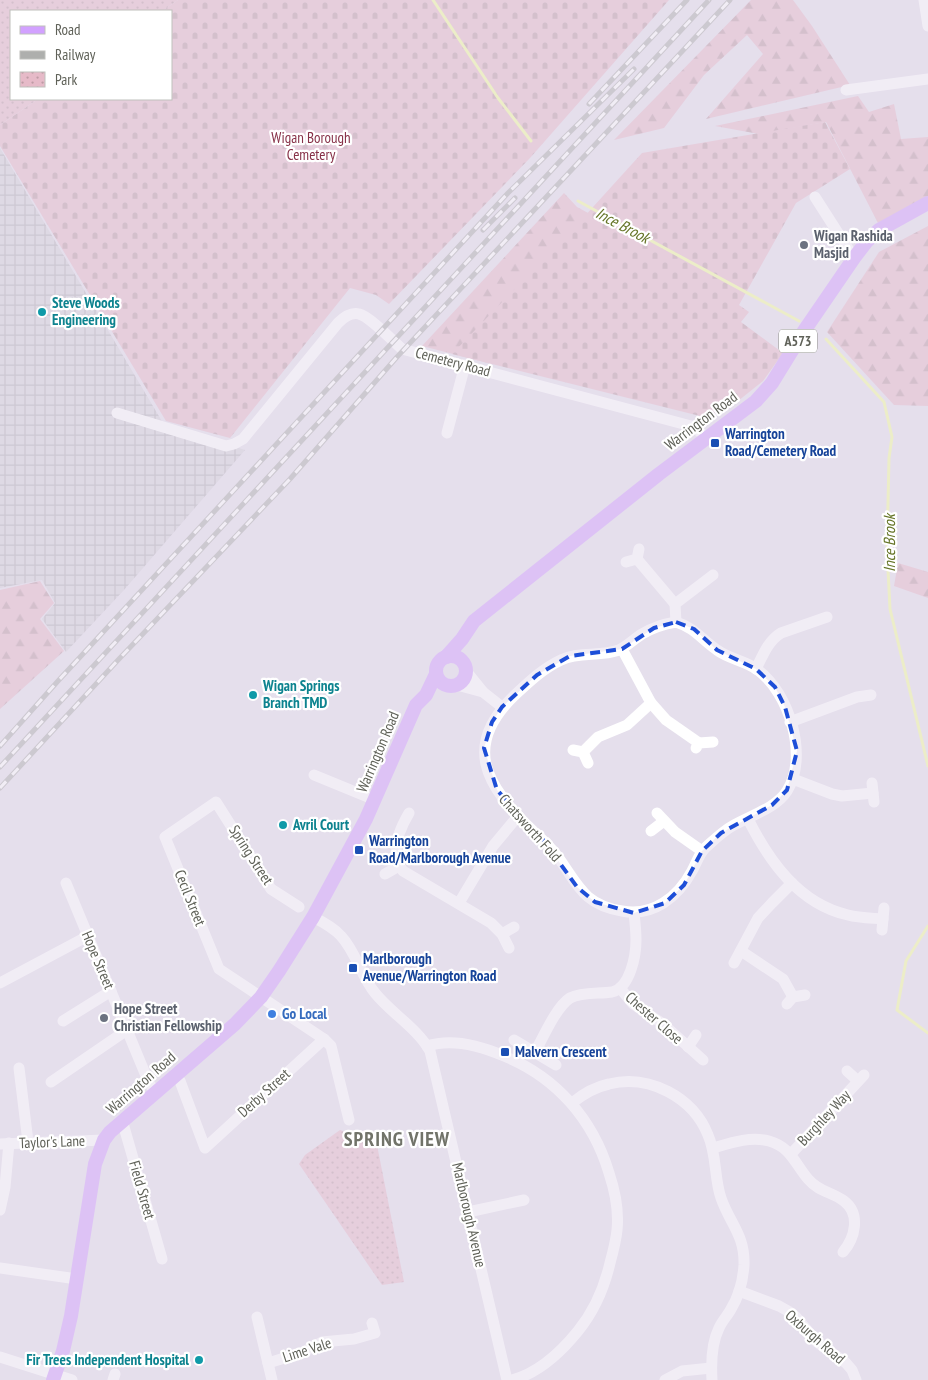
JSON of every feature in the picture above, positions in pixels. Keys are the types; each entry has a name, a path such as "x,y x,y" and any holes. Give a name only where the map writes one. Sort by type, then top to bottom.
{"main road":[{"name":"Warrington Road","path":"446,657 462,639 474,621 659,474 756,400 772,383 804,331 854,258 879,230 928,203"},
{"path":"426,695 463,679 462,639"},
{"path":"446,657 455,657 464,667"},
{"name":"A573","path":"436,674 439,662 446,657"},
{"name":"Warrington Road","path":"54,1377 65,1342 95,1164 104,1140 122,1120 235,1024 261,997 291,955 375,800 416,705 426,695 436,674"},
{"path":"436,674 440,681 452,685"}],"street":[{"path":"924,0 928,26"},
{"path":"846,90 928,79"},
{"path":"815,197 854,258"},
{"name":"Cemetery Road","path":"117,413 226,446 234,444 243,439 341,320 348,315 360,314 402,349 691,426 706,438"},
{"path":"447,433 465,365"},
{"path":"634,556 675,604 676,622"},
{"path":"675,604 713,575"},
{"path":"756,668 770,642 775,637 813,616 827,617"},
{"name":"Chatsworth Fold","path":"676,622 694,629 717,650 756,668 765,677 781,697 790,722 797,751 793,779 788,790 781,798 772,805 721,833 702,851 684,886 676,895 665,903 634,913 605,907 584,894 577,887 558,857 518,816 497,790 489,776 484,748 486,735 502,707 537,675 560,660 580,654 611,652 622,648 654,628 676,622"},
{"path":"622,648 651,703 666,720 697,746 713,742"},
{"path":"464,667 483,692 502,707"},
{"path":"452,685 483,692"},
{"path":"790,722 856,693 871,695"},
{"path":"581,755 598,737 626,725 651,703"},
{"path":"314,775 375,800"},
{"path":"793,779 842,796 873,793"},
{"name":"Spring Street","path":"216,802 271,889 295,901"},
{"name":"Cecil Street","path":"216,802 165,837 219,969 261,997"},
{"path":"409,813 398,823 396,849 399,866 403,871 491,923 502,934 509,948"},
{"path":"459,903 493,846 518,816"},
{"path":"651,830 660,817 675,832 702,851"},
{"path":"748,819 766,852 792,883 810,899 850,916 883,919"},
{"path":"385,874 399,866"},
{"name":"Hope Street","path":"66,883 155,1092"},
{"path":"734,963 758,918 792,883"},
{"path":"535,1052 561,1008 569,999 610,992 620,988 627,978 634,957 636,940 634,913"},
{"name":"Marlborough Avenue","path":"313,917 342,936 374,992 427,1046 432,1058 507,1380"},
{"path":"502,934 514,927"},
{"path":"0,983 88,936"},
{"path":"741,951 783,979 795,999"},
{"name":"Chester Close","path":"620,988 633,1004 663,1024 702,1060"},
{"path":"63,1021 111,991"},
{"path":"261,997 324,1039 331,1046 349,1120"},
{"path":"51,1082 127,1030"},
{"name":"Chester Close","path":"688,1047 696,1035"},
{"name":"Derby Street","path":"175,1074 180,1081 205,1148 324,1039"},
{"path":"514,1040 556,1065"},
{"path":"427,1046 457,1043 480,1047 519,1062 541,1075 572,1103 593,1133 612,1182 617,1215 615,1244 605,1286 593,1310 571,1339 549,1360 529,1374 512,1380"},
{"path":"20,1068 28,1142"},
{"name":"Burghley Way","path":"791,1154 861,1078 847,1071"},
{"path":"572,1103 595,1088 611,1083 640,1083 661,1088 680,1098 703,1124 713,1148 721,1199 737,1228 742,1246 744,1266 739,1291 716,1336 711,1368 712,1380"},
{"name":"Field Street","path":"122,1120 162,1259"},
{"path":"713,1148 742,1140 760,1139 777,1144 791,1154 815,1186 823,1192 844,1201 852,1211 855,1223 854,1230 850,1243 842,1252"},
{"name":"Taylor's Lane","path":"4,1143 104,1140"},
{"path":"0,1210 5,1187 4,1143"},
{"path":"468,1212 524,1200"},
{"path":"0,1268 77,1278"},
{"name":"Oxburgh Road","path":"739,1291 779,1306 792,1314 817,1342 846,1363 852,1370 856,1380"},
{"path":"257,1317 272,1380"},
{"name":"Lime Vale","path":"268,1363 301,1353 322,1342 354,1339 375,1333"},
{"path":"0,1356 54,1377 72,1380"},
{"path":"664,1380 682,1371 711,1368"}],"highlighted area":[{"path":"676,622 694,629 717,650 756,669 775,687 785,707 797,751 787,790 772,805 721,833 702,851 684,885 665,903 634,913 595,902 577,887 544,841 497,790 484,748 492,722 502,707 537,675 570,656 622,649 654,628"}],"shaded area":[{"path":"0,148 163,423 245,450 124,590 66,652 42,619 55,603 42,580 0,588"}],"green space":[{"path":"0,0 178,0 163,10 10,10 10,100 37,100 0,125"},
{"name":"Wigan Borough Cemetery","path":"178,0 669,0 530,158 389,304 376,295 350,288 230,438 166,421 0,146 0,125 37,100 172,100 172,10 163,10"},
{"path":"751,0 793,0 850,85 706,119 763,54 747,35 704,75 664,128 614,140"},
{"path":"858,96 869,112 894,104 901,139 928,137 928,196 878,223 826,122 759,134 715,126"},
{"path":"825,122 850,169 796,203 739,305 749,312 741,322 783,353 763,381 728,409 704,417 452,354 583,218 642,153"},
{"path":"564,193 577,207 640,241 492,364 422,346"},
{"path":"928,226 928,406 894,405 827,332 879,252"},
{"path":"898,563 928,572 928,598 894,586"},
{"path":"40,581 54,603 40,619 64,651 0,709 0,590"},
{"path":"340,1130 377,1145 404,1282 382,1285 299,1164 305,1155"}],"waterway":[{"name":"Ince Brook","path":"433,0 498,98 531,141"},
{"name":"Ince Brook","path":"578,201 799,321"},
{"name":"Ince Brook","path":"826,339 884,402 892,437 889,458 887,550 890,609 928,766"},
{"name":"Ince Brook","path":"928,926 906,961 897,1010 928,1033"}],"railway":[{"path":"589,104 687,0"},
{"path":"0,767 709,0"},
{"path":"0,788 119,659 290,479 397,357 730,0"},
{"path":"0,746 508,193 634,69"},
{"path":"483,230 515,198"}],"place":[{"name":"Wigan Rashida Masjid","path":"804,245"},
{"name":"Steve Woods Engineering","path":"42,312"},
{"name":"Warrington Road/Cemetery Road","path":"715,443"},
{"name":"Wigan Springs Branch TMD","path":"253,695"},
{"name":"Avril Court","path":"283,825"},
{"name":"Warrington Road/Marlborough Avenue","path":"359,850"},
{"name":"Marlborough Avenue/Warrington Road","path":"353,968"},
{"name":"Go Local","path":"272,1014"},
{"name":"Hope Street Christian Fellowship","path":"104,1018"},
{"name":"Malvern Crescent","path":"505,1052"},
{"name":"Fir Trees Independent Hospital","path":"199,1360"}],"district":[{"name":"SPRING VIEW","path":"397,1139"}]}
